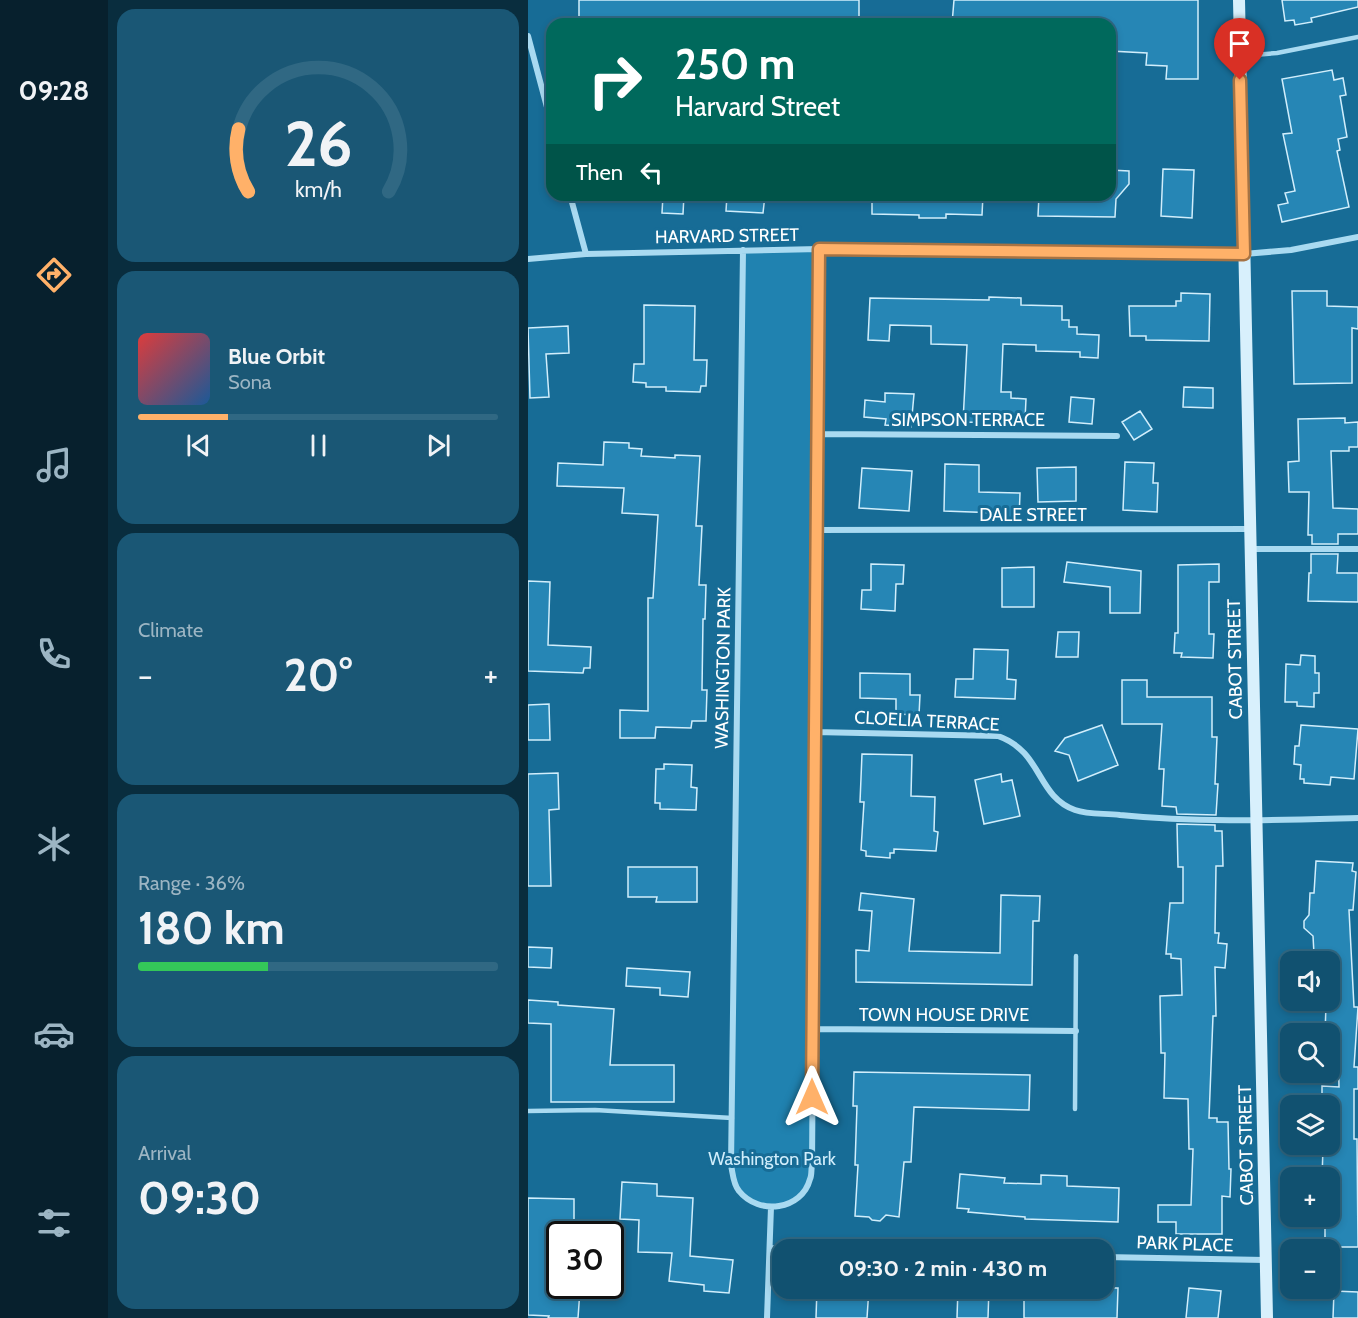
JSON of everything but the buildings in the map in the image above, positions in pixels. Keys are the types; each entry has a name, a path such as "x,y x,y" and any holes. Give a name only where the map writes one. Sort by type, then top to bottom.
{"street":[{"name":"CABOT STREET","path":"1239,0 1267,1318"},
{"path":"528,36 546,104"},
{"path":"572,201 586,254"},
{"name":"HARVARD STREET","path":"528,259 586,254 819,249 1244,254 1290,250 1358,237"},
{"path":"767,1318 771,1207 779,1207 792,1202 803,1193 810,1179 819,249"},
{"name":"WASHINGTON PARK","path":"743,250 731,1165 733,1179 740,1192 752,1202 771,1207"},
{"name":"SIMPSON TERRACE","path":"818,434 1117,436"},
{"name":"DALE STREET","path":"817,530 1249,529"},
{"path":"1250,549 1358,549"},
{"name":"CLOELIA TERRACE","path":"815,732 998,736 1012,741 1023,750 1051,793 1060,803 1075,810 1149,818 1257,820 1358,818"},
{"name":"TOWN HOUSE DRIVE","path":"813,1029 1076,1031"},
{"name":"PARK PLACE","path":"1114,1257 1266,1260"}],"lane":[{"path":"1240,56 1277,53 1358,37"},
{"path":"1075,1108 1076,956"},
{"path":"528,1111 595,1110 732,1118"}],"green space":[{"name":"Washington Park","path":"819,249 810,1179 792,1202 765,1207 740,1192 731,1165 743,250"}],"route":[{"path":"812,1097 819,249 1244,254 1240,80"}]}
